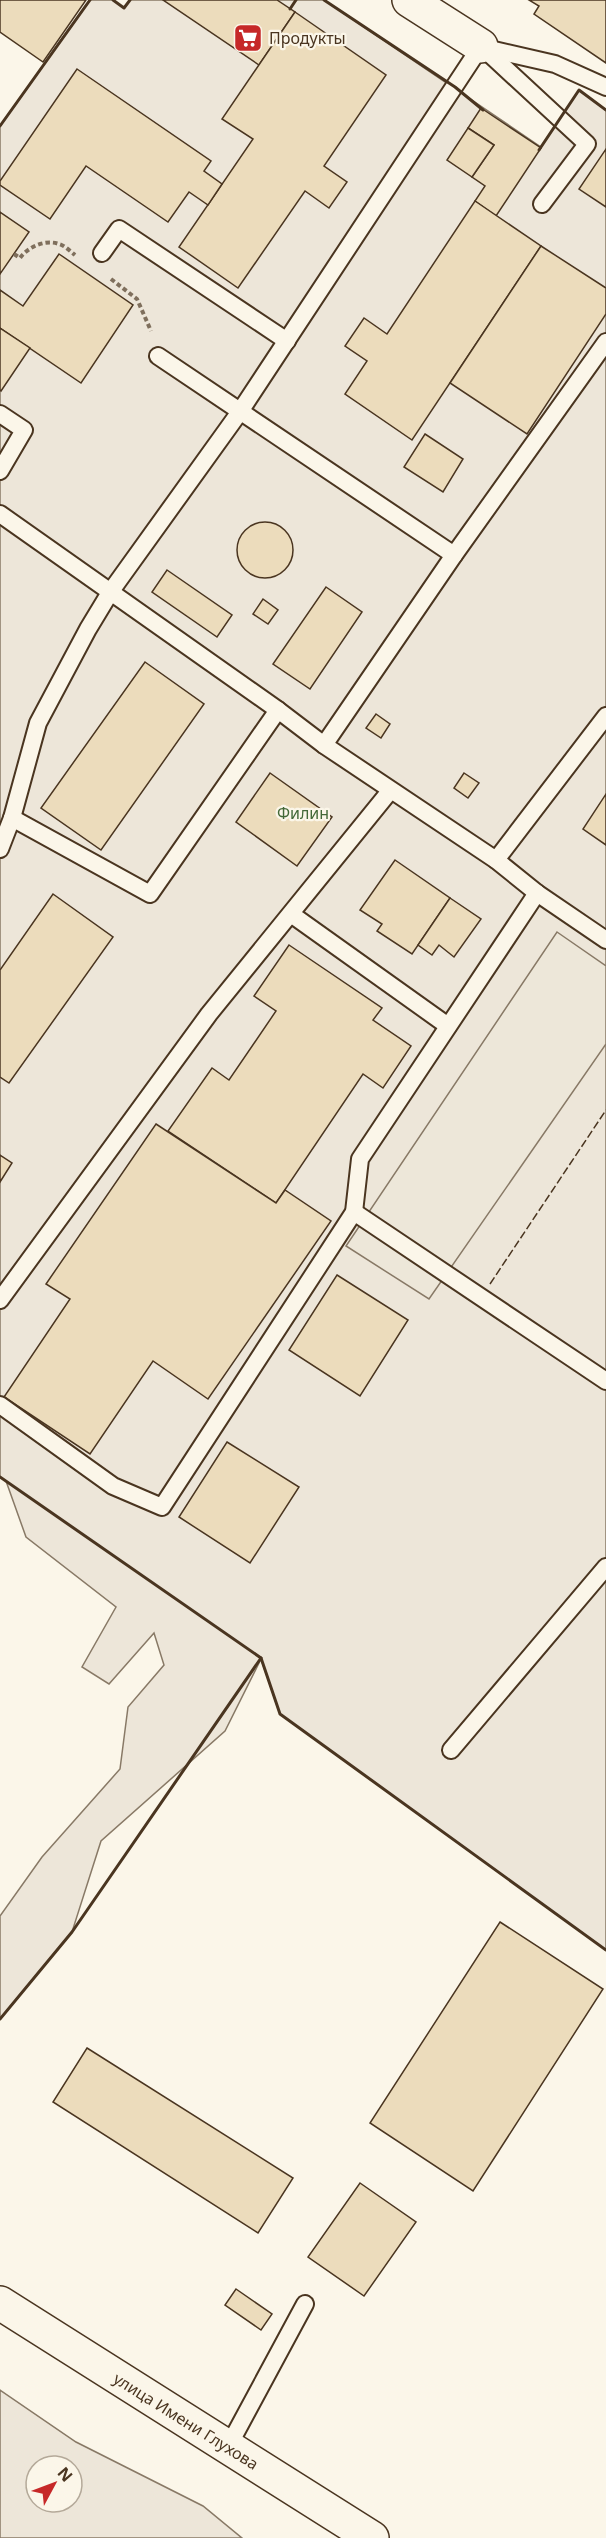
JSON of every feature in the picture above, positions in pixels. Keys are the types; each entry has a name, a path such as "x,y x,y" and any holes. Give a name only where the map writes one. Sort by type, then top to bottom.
{"street":[{"path":"409,0 480,46"},
{"name":"улица Имени Глухова","path":"0,2303 372,2538"}],"lane":[{"path":"480,46 555,64 606,87"},
{"path":"480,46 587,144 542,204"},
{"path":"0,849 12,818 38,723 88,629 111,591 240,413 480,46"},
{"path":"102,253 119,229 287,341"},
{"path":"324,745 454,555 606,342"},
{"path":"158,356 454,555"},
{"path":"0,414 24,430 0,471"},
{"path":"0,514 324,745 496,860 537,893 606,940"},
{"path":"12,818 150,894 278,710"},
{"path":"496,860 606,716"},
{"path":"0,1300 209,1014 390,791"},
{"path":"0,1405 113,1486 162,1507 354,1212 360,1159 537,893"},
{"path":"291,914 448,1026"},
{"path":"354,1212 606,1381"},
{"path":"451,1750 606,1567"},
{"path":"228,2447 305,2304"}],"path":[{"path":"14,254 20,258 26,250 36,244 58,243 76,256"},
{"path":"104,274 137,299 148,322 158,356"}],"green space":[{"name":"Филин","path":"90,0 113,0 124,8 130,0 324,0 541,147 579,90 606,110 606,1950 280,1714 261,1659 225,1731 101,1841 72,1932 0,2019 0,1916 42,1857 120,1769 128,1707 164,1665 154,1633 109,1684 82,1667 116,1607 26,1537 6,1481 0,1477 0,126"},
{"path":"0,2390 76,2442 203,2506 242,2538 0,2538"}],"shaded area":[{"path":"557,932 606,966 606,1044 429,1299 346,1246"}],"building":[{"path":"0,0 86,0 43,62 0,32"},
{"name":"Продукты","path":"163,0 277,0 295,12 259,65"},
{"path":"529,0 606,0 606,63 534,14 539,6"},
{"path":"295,12 386,75 324,166 347,182 329,208 305,191 238,288 179,247 253,139 222,119"},
{"path":"77,69 211,161 204,171 222,184 208,205 189,192 168,222 86,166 50,219 0,185 0,181"},
{"path":"481,108 541,148 496,216 475,201 485,186 472,177 494,145 468,128"},
{"path":"468,128 494,145 472,177 447,160"},
{"path":"606,149 606,207 579,189"},
{"path":"475,201 541,246 412,440 345,394 367,361 345,346 364,318 387,334"},
{"path":"0,212 29,232 0,274"},
{"path":"541,246 606,288 606,314 527,434 450,383"},
{"path":"59,254 133,305 81,383 0,328 0,290 23,306"},
{"path":"0,328 30,348 1,391 0,390"},
{"path":"425,434 463,459 443,492 404,467"},
{"path":"265,522 276,524 285,530 291,539 293,550 291,561 285,570 276,576 265,578 254,576 245,570 239,561 237,550 239,539 245,530 254,524"},
{"path":"167,570 232,615 217,637 152,592"},
{"path":"326,587 362,612 310,689 273,664"},
{"path":"263,599 278,610 268,624 253,614"},
{"path":"145,662 204,704 101,850 41,808"},
{"path":"376,714 390,724 381,738 366,728"},
{"path":"270,773 332,817 297,866 236,822"},
{"path":"464,773 479,783 468,798 454,788"},
{"path":"606,794 606,845 583,829"},
{"path":"395,860 450,898 412,954 377,931 382,924 360,910"},
{"path":"53,894 113,937 9,1083 0,1077 0,970"},
{"path":"450,898 481,919 454,957 439,945 432,955 418,945"},
{"path":"289,945 382,1008 373,1020 411,1046 383,1088 363,1074 276,1203 168,1131 212,1068 229,1080 276,1011 254,996"},
{"path":"156,1124 276,1203 285,1190 331,1221 208,1399 153,1361 90,1454 4,1397 70,1299 46,1284"},
{"path":"0,1155 12,1163 0,1182"},
{"path":"337,1275 408,1320 360,1396 289,1350"},
{"path":"227,1442 299,1487 250,1563 179,1517"},
{"path":"500,1922 603,1989 473,2191 370,2123"},
{"path":"87,2048 293,2178 258,2233 53,2102"},
{"path":"360,2183 416,2222 364,2296 308,2257"},
{"path":"236,2289 272,2314 261,2330 225,2305"}],"fence":[{"path":"490,1284 606,1110"}],"wall":[{"path":"0,126 90,0"},
{"path":"113,0 124,8 130,0"},
{"path":"290,9 296,0"},
{"path":"324,0 455,87 483,110"},
{"path":"539,150 579,90 606,110"},
{"path":"0,1477 261,1658 280,1714 606,1950"},
{"path":"0,2019 72,1932 261,1658"}],"place":[{"name":"Продукты","path":"248,38"}]}
